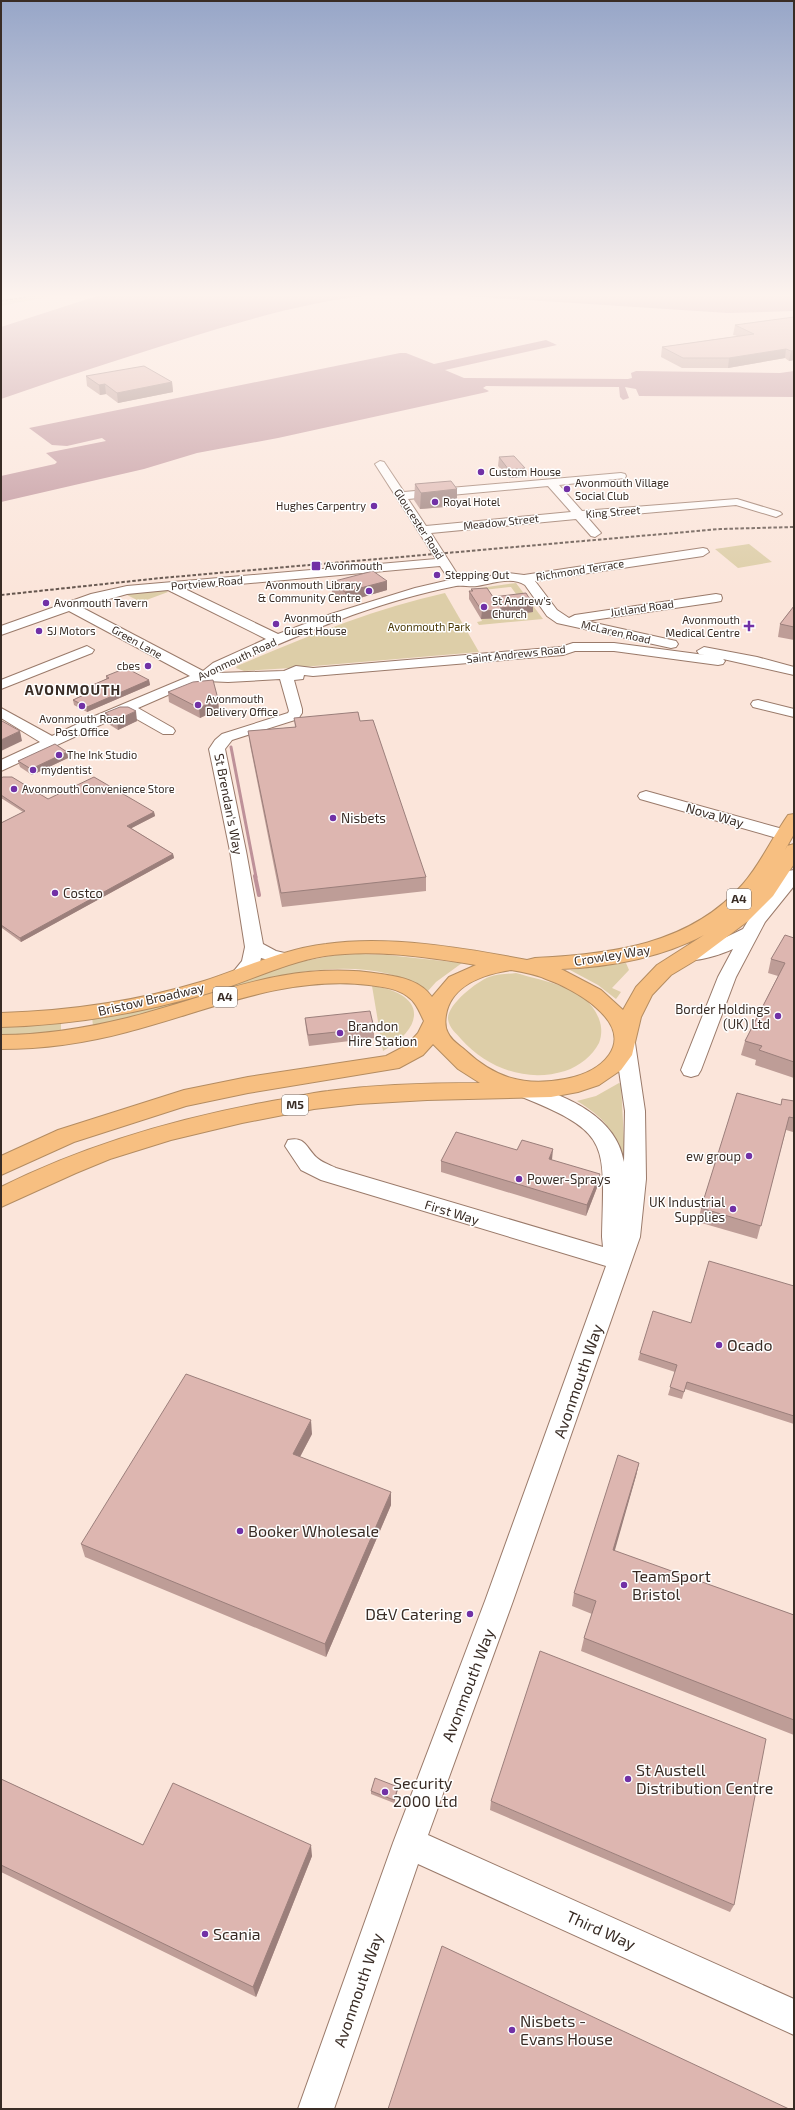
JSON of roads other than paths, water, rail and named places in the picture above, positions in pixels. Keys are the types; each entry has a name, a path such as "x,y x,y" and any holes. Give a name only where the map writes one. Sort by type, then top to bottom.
{"highway":[{"name":"Crowley Way","path":"521,1090 559,1089 583,1082 609,1068 621,1054 630,1017 643,992 664,970 689,955 741,916 766,892 791,834"},
{"name":"Crowley Way","path":"514,964 572,962 626,956 657,949 687,937 704,926 742,896 791,834"},
{"name":"Bristow Broadway","path":"1,1020 73,1015 130,1006 195,990 286,960 325,950 370,948 414,951 514,964"},
{"path":"434,1022 439,1003 456,983 482,968 514,964 562,978 589,991 619,1020 625,1040"},
{"name":"Bristow Broadway","path":"1,1042 54,1038 103,1030 177,1012 266,983 332,975 371,978 402,985 414,991 422,998 442,1040 464,1062 485,1075 521,1090"},
{"name":"M5","path":"1,1166 66,1136 184,1098 248,1085 391,1063 415,1050 427,1038 434,1022"},
{"name":"M5","path":"1,1198 35,1179 80,1160 167,1132 230,1116 334,1098 399,1093 521,1090"}],"street":[{"name":"Gloucester Road","path":"380,464 458,582"},
{"path":"402,496 621,476"},
{"path":"550,482 595,533"},
{"name":"King Street","path":"578,514 722,506 741,503 776,514"},
{"name":"Meadow Street","path":"424,530 578,514"},
{"name":"Richmond Terrace","path":"458,582 471,583 513,577 524,579 703,552"},
{"name":"Portview Road","path":"1,631 70,606 116,592 146,587 444,562"},
{"name":"McLaren Road","path":"524,579 529,582 555,616 570,621 757,661 794,671"},
{"name":"Avonmouth Road","path":"1,766 176,686 204,677 218,666 277,639 372,605 415,592 458,582"},
{"path":"170,586 277,639"},
{"name":"Jutland Road","path":"570,621 580,617 716,598"},
{"name":"Green Lane","path":"70,606 193,673 204,677"},
{"name":"McLaren Road","path":"570,621 565,630 574,643 573,647"},
{"name":"Saint Andrews Road","path":"204,677 226,679 286,675 297,676 313,672 563,651 573,647 618,648 651,654 718,661"},
{"path":"1,685 87,650"},
{"name":"McLaren Road","path":"757,661 794,662"},
{"name":"St Brendan's Way","path":"238,977 251,963 254,947 238,851 217,749 220,743 227,737 293,716 295,711 286,675"},
{"path":"758,704 794,713"},
{"path":"128,708 168,731"},
{"path":"1,712 52,742"},
{"name":"Nova Way","path":"646,796 791,834"},
{"path":"691,1070 727,977 750,933 757,920 794,875"},
{"path":"689,955 717,949 750,933"},
{"path":"254,947 271,956 286,960"},
{"path":"689,955 712,961 727,977"},
{"name":"Avonmouth Way","path":"316,2109 409,1844 559,1436 610,1291 619,1261 629,1237 636,1179 635,1111 625,1040"},
{"path":"521,1090 567,1109 589,1121 601,1132 609,1146 614,1168 615,1188 613,1239 619,1261"},
{"name":"First Way","path":"296,1146 310,1164 329,1174 619,1261"},
{"name":"Third Way","path":"409,1844 794,2017"}],"waterway":[{"path":"231,747 256,877"},
{"path":"255,876 259,895"}],"railway":[{"path":"1,595 161,578 720,529 794,527"}],"place":[{"name":"Custom House","path":"481,472"},
{"name":"Avonmouth Village Social Club","path":"567,489"},
{"name":"Royal Hotel","path":"435,502"},
{"name":"Hughes Carpentry","path":"374,506"},
{"name":"Avonmouth","path":"316,566"},
{"name":"Stepping Out","path":"437,575"},
{"name":"Avonmouth Library & Community Centre","path":"369,591"},
{"name":"Avonmouth Tavern","path":"46,603"},
{"name":"St Andrew's Church","path":"484,607"},
{"name":"Avonmouth Guest House","path":"276,624"},
{"name":"Avonmouth Medical Centre","path":"749,626"},
{"name":"SJ Motors","path":"39,631"},
{"name":"cbes","path":"148,666"},
{"name":"Avonmouth Delivery Office","path":"198,705"},
{"name":"Avonmouth Road Post Office","path":"82,706"},
{"name":"The Ink Studio","path":"59,755"},
{"name":"mydentist","path":"33,770"},
{"name":"Avonmouth Convenience Store","path":"14,789"},
{"name":"Nisbets","path":"333,818"},
{"name":"Costco","path":"55,893"},
{"name":"Border Holdings (UK) Ltd","path":"778,1016"},
{"name":"Brandon Hire Station","path":"340,1033"},
{"name":"ew group","path":"749,1156"},
{"name":"Power-Sprays","path":"519,1179"},
{"name":"UK Industrial Supplies","path":"733,1209"},
{"name":"Ocado","path":"719,1345"},
{"name":"Booker Wholesale","path":"240,1531"},
{"name":"TeamSport Bristol","path":"624,1585"},
{"name":"D&V Catering","path":"470,1614"},
{"name":"St Austell Distribution Centre","path":"628,1779"},
{"name":"Security 2000 Ltd","path":"385,1792"},
{"name":"Scania","path":"205,1934"},
{"name":"Nisbets - Evans House","path":"512,2030"}],"district":[{"name":"AVONMOUTH","path":"73,690"}],"park label":[{"name":"Avonmouth Park","path":"429,627"}]}
